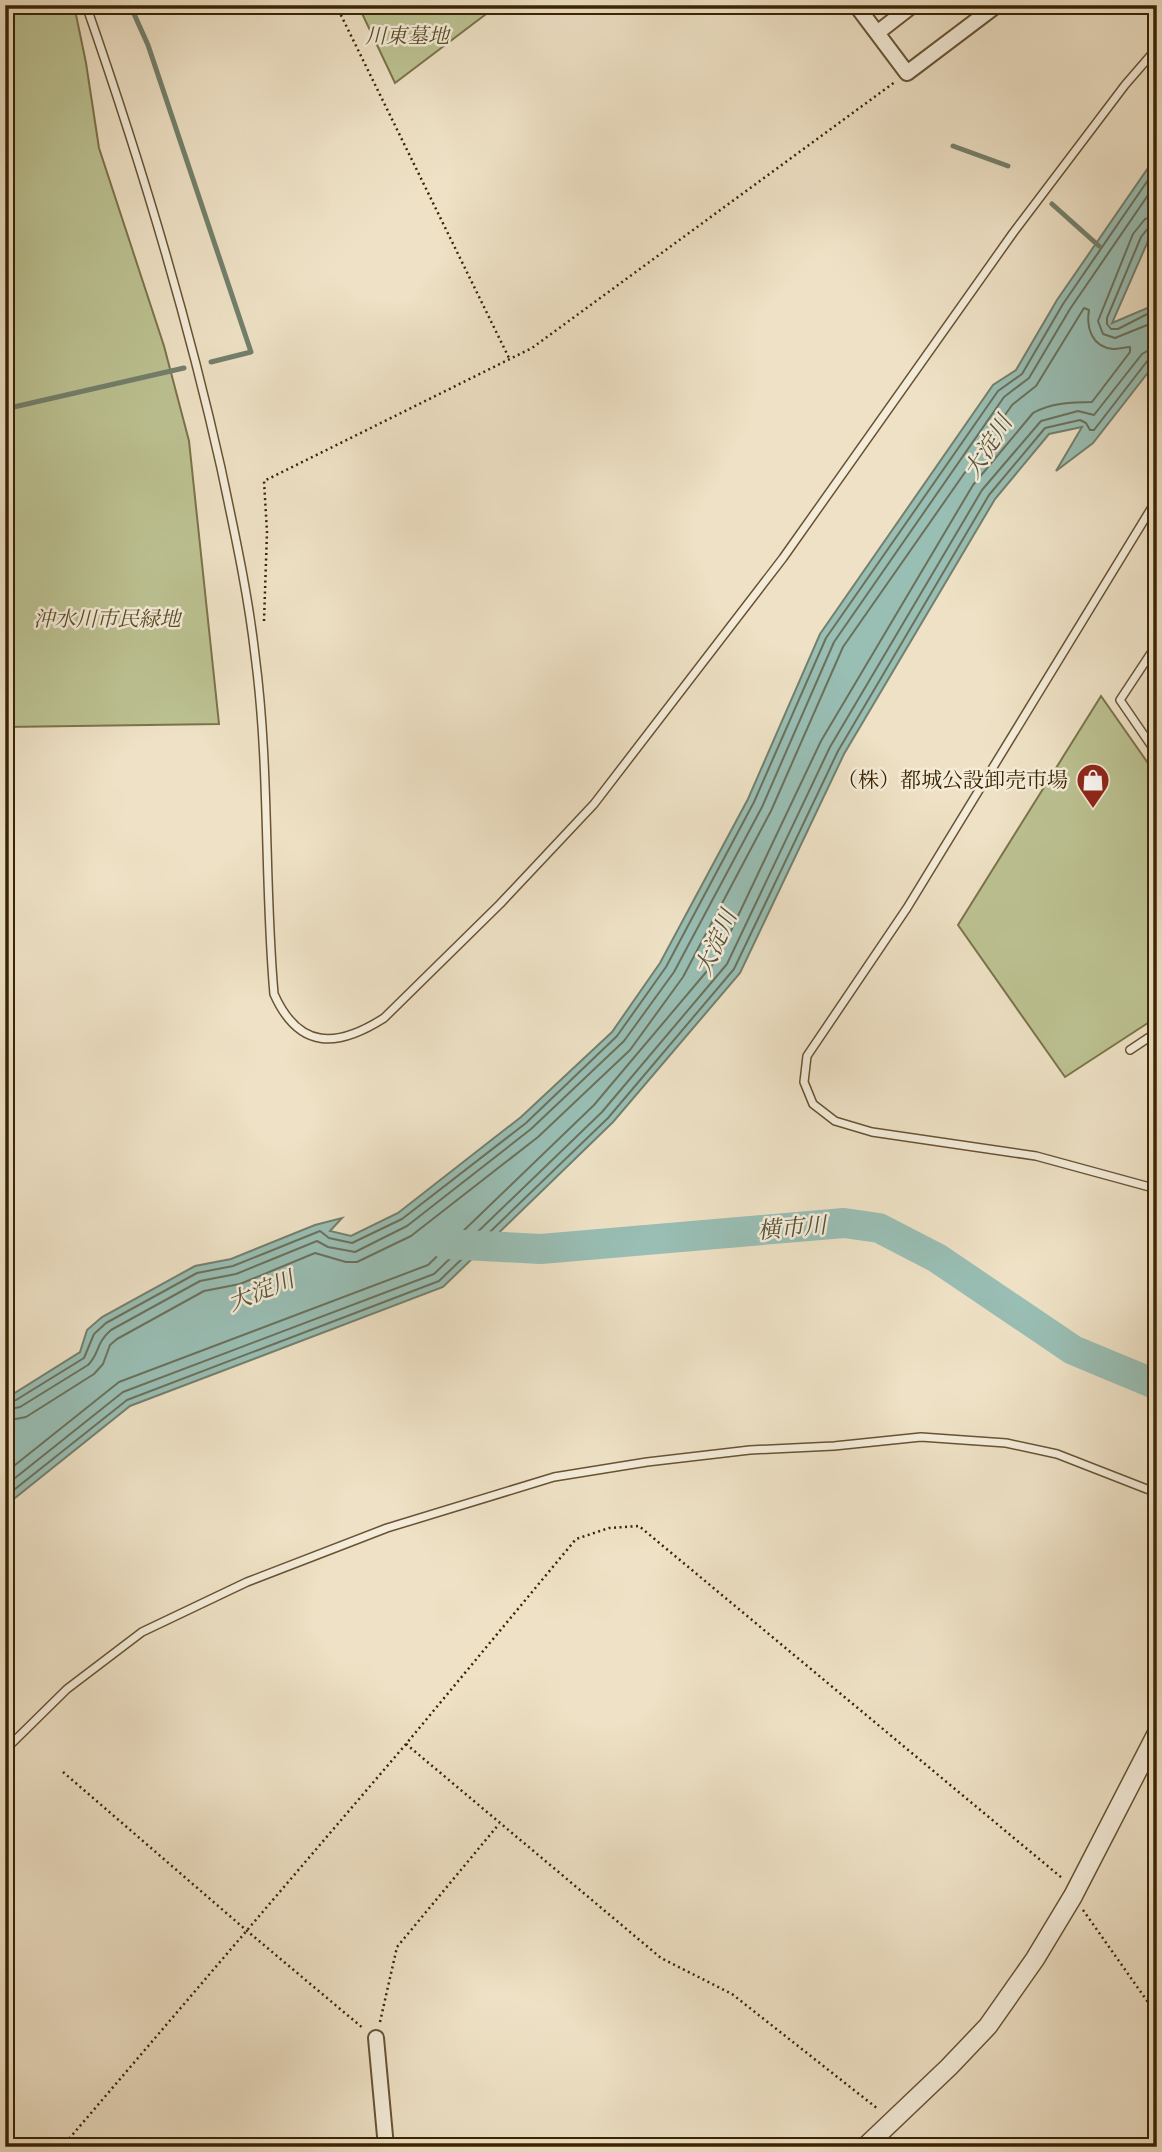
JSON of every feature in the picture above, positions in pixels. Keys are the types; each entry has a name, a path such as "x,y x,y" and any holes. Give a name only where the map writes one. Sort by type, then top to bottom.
{"street":[{"path":"856,5 907,73 997,5"},
{"path":"877,33 913,5"},
{"path":"864,2147 949,2067 988,2026 1035,1959 1074,1893 1157,1733"},
{"path":"376,2038 386,2147"}],"lane":[{"path":"86,5 133,139 201,375 234,528 255,654 262,721 274,994 281,1010 293,1026 310,1036 326,1040 365,1030 384,1018 500,904 594,804 783,558 1013,233 1125,85 1157,48"},
{"path":"1157,499 907,908 807,1056 804,1082 813,1104 835,1121 872,1132 1036,1156 1157,1189"},
{"path":"1157,644 1120,699 1157,754"},
{"path":"1130,1050 1157,1032"},
{"path":"5,1751 67,1689 142,1632 247,1583 387,1528 554,1477 647,1462 750,1450 834,1446 921,1437 1006,1443 1057,1454 1157,1493"}],"path":[{"path":"337,5 510,360"},
{"path":"263,627 267,532 264,481 510,360 558,330 907,73"},
{"path":"62,2147 406,1744 576,1539 609,1528 639,1526 1074,1893 1157,2015"},
{"path":"406,1744 662,1958 732,1994 892,2120"},
{"path":"63,1772 376,2038 397,1947 499,1824"}],"green space":[{"name":"沖水川市民緑地","path":"5,5 74,5 99,148 164,346 189,441 219,724 5,727"},
{"name":"川東墓地","path":"358,5 498,5 395,83"},
{"name":"（株）都城公設卸売市場","path":"1101,696 1157,776 1157,1017 1065,1077 958,925"}],"water":[{"name":"大淀川","path":"1157,155 1157,228 1148,241 1112,323 1150,307 1157,298 1157,361 1093,443 1056,471 1082,427 1049,434 995,499 844,754 740,973 613,1122 443,1287 130,1406 5,1506 5,1395 13,1394 80,1352 87,1330 102,1317 195,1266 231,1259 315,1225 342,1218 330,1231 351,1236 398,1213 521,1117 612,1032 660,963 748,799 820,634 993,385 1016,370 1057,300"}],"waterway":[{"path":"130,5 148,45 251,352 211,362"},
{"path":"953,146 1008,166"},
{"path":"1052,204 1099,246"},
{"path":"5,409 184,368"},
{"name":"横市川","path":"445,1244 541,1249 844,1223 879,1228 937,1258 1073,1350 1157,1385"}],"place":[{"name":"（株）都城公設卸売市場","path":"1093,810"}]}
